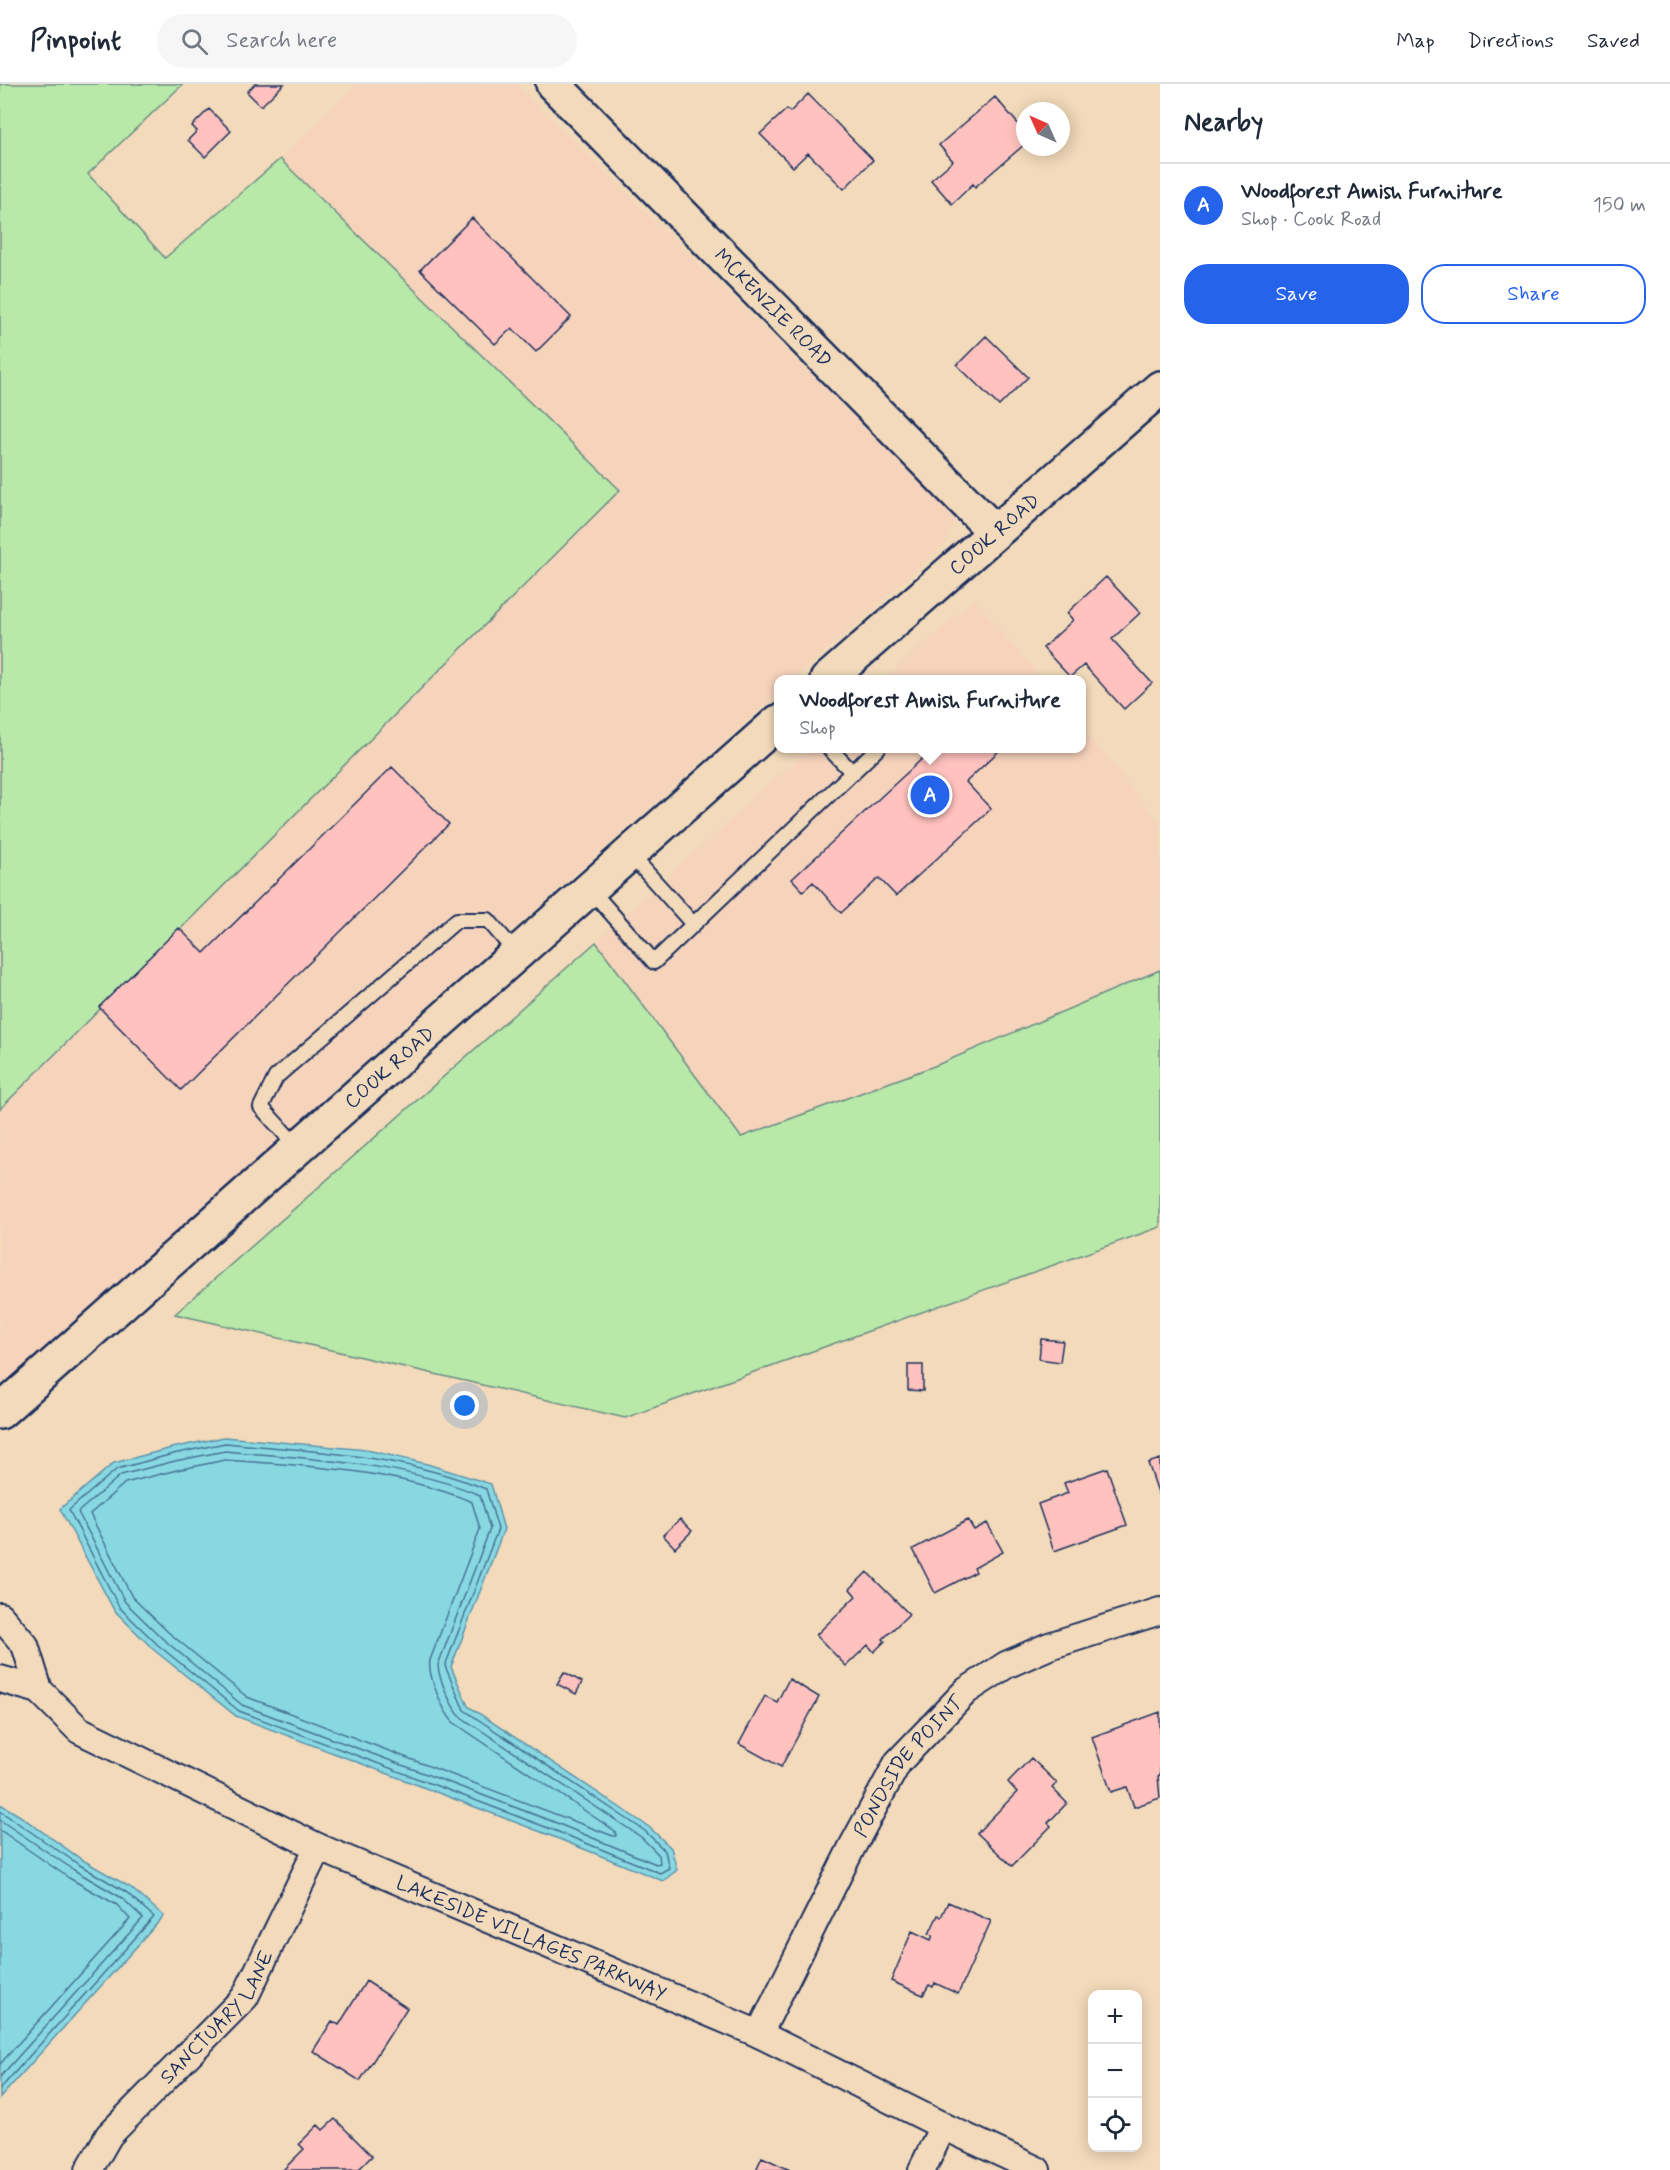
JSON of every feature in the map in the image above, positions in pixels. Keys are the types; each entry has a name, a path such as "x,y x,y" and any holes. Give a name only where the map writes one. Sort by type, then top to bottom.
{"street":[{"name":"MCKENZIE ROAD","path":"553,84 994,531"},
{"name":"COOK ROAD","path":"838,675 994,531 1160,388"},
{"name":"COOK ROAD","path":"0,1412 774,726"},
{"name":"PONDSIDE POINT","path":"759,2034 852,1847 898,1762 966,1691 1006,1665 1049,1646 1160,1611"},
{"name":"LAKESIDE VILLAGES PARKWAY","path":"0,1616 24,1645 39,1690 79,1730 318,1847 759,2034 1037,2170"},
{"name":"LAKESIDE VILLAGES PARKWAY","path":"0,1679 39,1690"},
{"name":"SANCTUARY LANE","path":"89,2170 109,2135 244,1997 318,1847"},
{"path":"922,2170 943,2126"}],"lane":[{"path":"834,753 853,773"},
{"path":"590,889 654,962 873,753"},
{"path":"630,854 693,924"},
{"path":"298,1148 261,1107 276,1077 457,920 488,920 517,954"}],"shaded area":[{"path":"358,84 515,84 955,516 945,544 798,675 774,675 774,697 0,1388 0,1109 619,490 280,159"},
{"path":"975,599 1038,675 890,675"},
{"path":"1086,733 1160,824 1160,970 937,1065 741,1137 596,942 805,753 1086,753"}],"green space":[{"path":"0,84 183,84 88,174 165,258 280,159 620,490 0,1109"},
{"path":"596,942 741,1137 937,1065 1160,970 1160,1227 625,1418 175,1314"}],"water":[{"path":"224,1437 367,1450 427,1464 491,1484 504,1529 451,1667 468,1706 649,1827 671,1848 677,1870 663,1881 549,1835 236,1716 154,1650 114,1610 60,1509 114,1463"},
{"path":"0,1804 81,1859 130,1887 164,1916 0,2098"}],"building":[{"path":"255,84 284,84 261,106 247,92"},
{"path":"808,94 873,160 844,189 808,153 793,167 760,134 787,109 790,112"},
{"path":"995,97 1016,122 1016,152 975,187 973,184 952,204 931,180 953,161 939,145"},
{"path":"209,109 231,131 205,157 188,140 197,131 192,126"},
{"path":"472,218 571,317 536,352 512,328 495,344 420,270"},
{"path":"986,336 1028,377 999,406 957,365"},
{"path":"1106,577 1140,613 1112,639 1152,683 1124,709 1084,665 1072,675 1068,675 1043,648 1073,620 1067,613"},
{"path":"942,753 997,753 966,782 991,809 896,896 879,878 841,913 813,882 803,891 792,879 924,757 930,764"},
{"path":"392,767 449,824 181,1090 99,1007 179,928 204,953"},
{"path":"1041,1339 1063,1341 1060,1362 1039,1359"},
{"path":"908,1365 923,1365 923,1391 908,1390"},
{"path":"1160,1459 1160,1498 1148,1463"},
{"path":"1107,1468 1127,1525 1054,1551 1038,1504 1068,1493 1064,1483"},
{"path":"680,1519 692,1531 675,1548 663,1535"},
{"path":"968,1520 974,1530 987,1523 1003,1552 974,1568 976,1572 935,1593 913,1549"},
{"path":"867,1572 909,1614 883,1639 885,1641 874,1652 868,1645 846,1666 816,1635 856,1596 850,1589"},
{"path":"564,1672 582,1682 576,1694 557,1684"},
{"path":"789,1679 819,1697 781,1767 739,1744 765,1696 777,1702"},
{"path":"1160,1712 1160,1775 1158,1776 1160,1798 1134,1807 1127,1787 1111,1792 1092,1737"},
{"path":"1031,1758 1057,1783 1052,1788 1067,1803 1048,1823 1051,1826 1012,1866 977,1833 1017,1792 1008,1782"},
{"path":"948,1902 991,1921 958,1994 935,1983 933,1987 929,1985 923,1995 891,1981 912,1931 931,1940 933,1935 929,1934 938,1915 941,1917"},
{"path":"366,1981 407,2008 360,2081 313,2051 332,2021 339,2025"},
{"path":"335,2119 372,2156 358,2170 283,2170 304,2149 299,2144 318,2125 323,2130"},
{"path":"762,2157 790,2170 756,2170"}],"place":[{"name":"Woodforest Amish Furniture","path":"930,795"}]}
